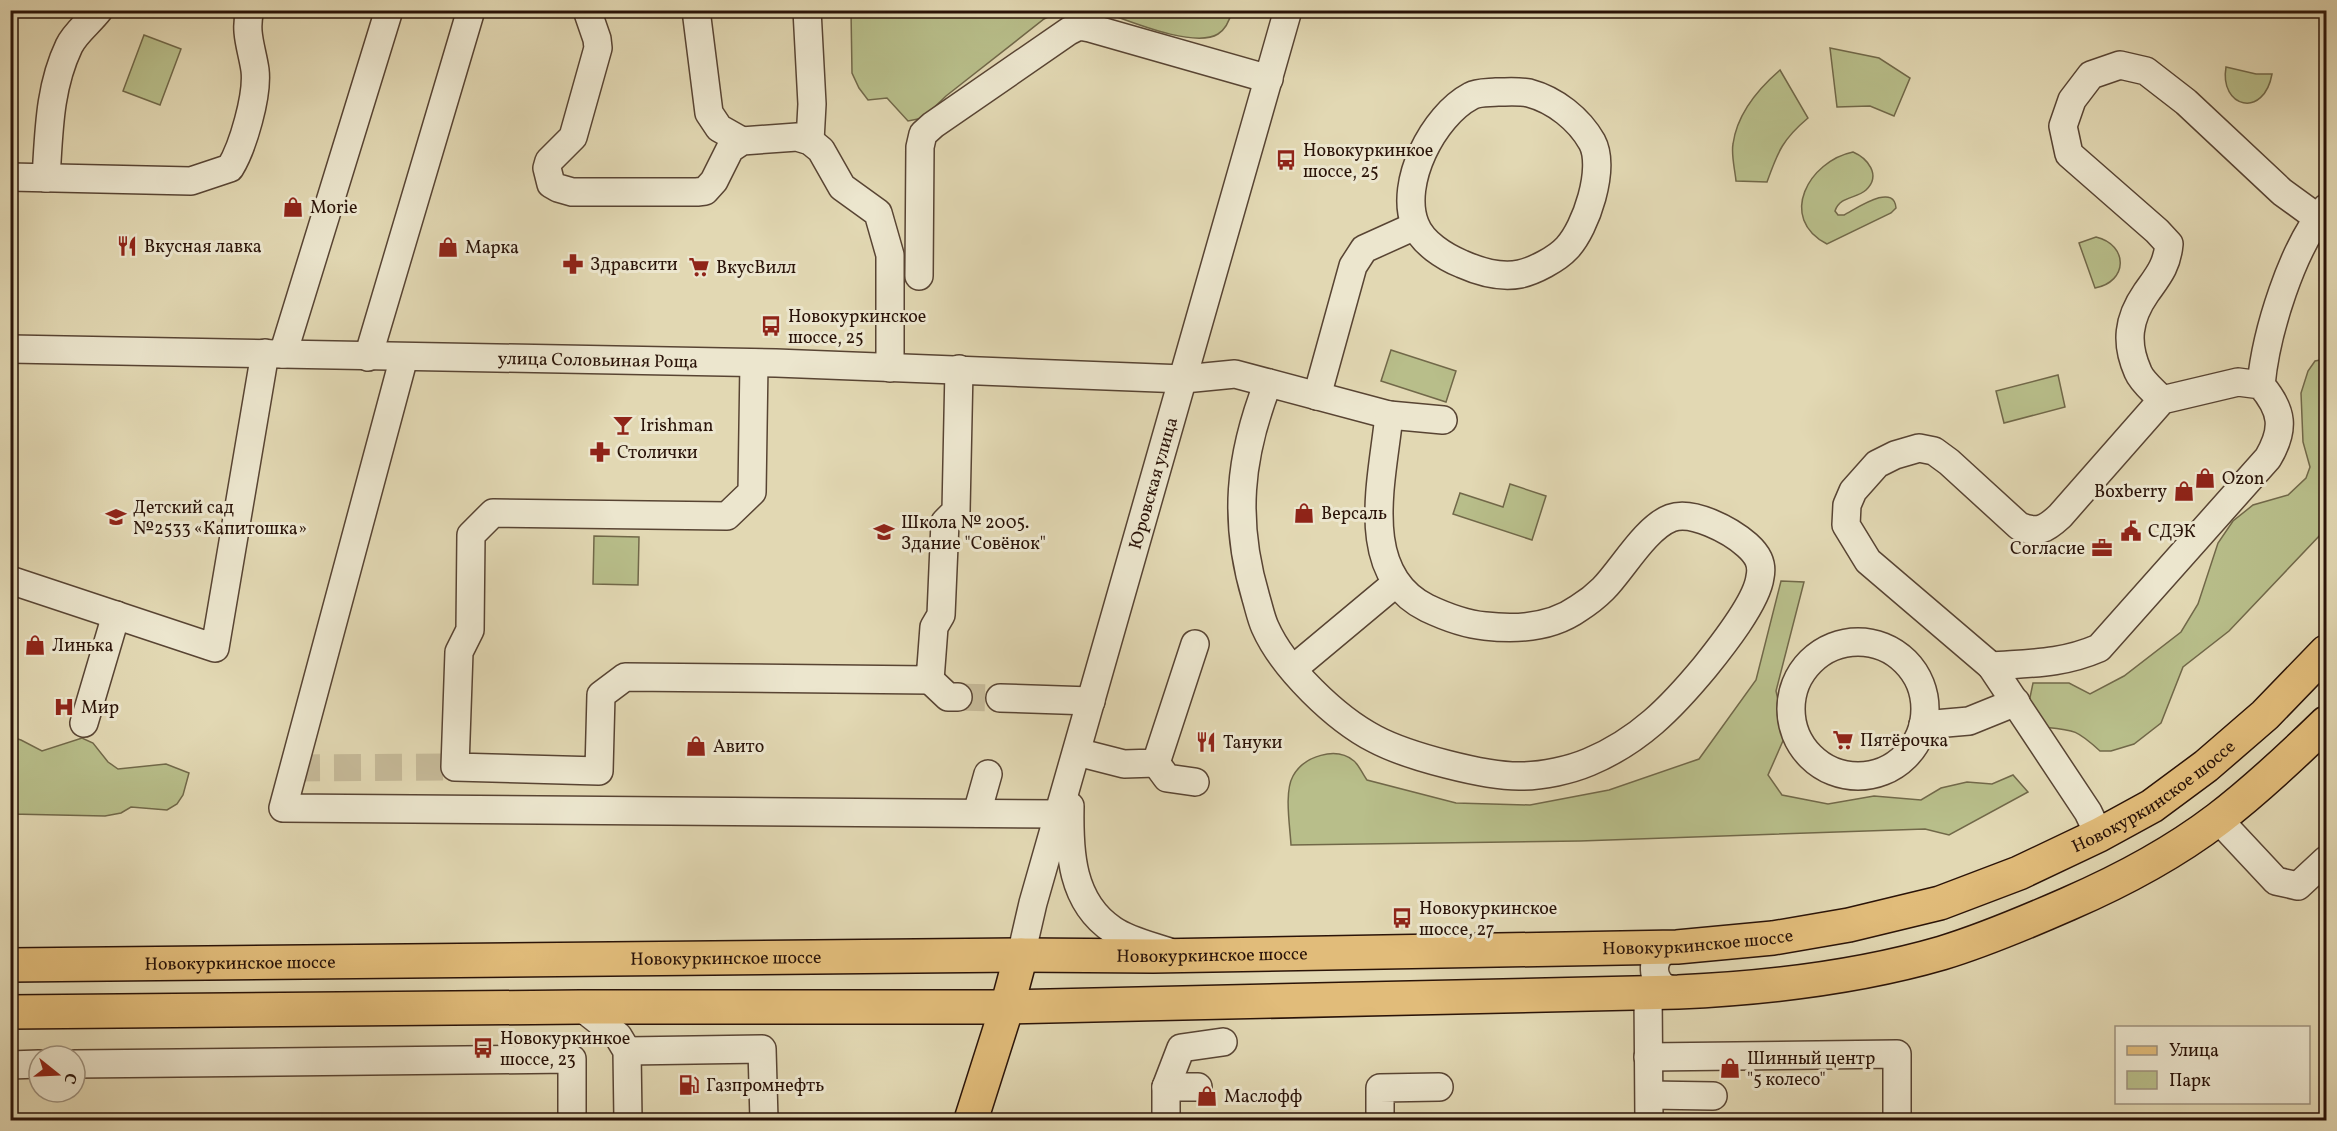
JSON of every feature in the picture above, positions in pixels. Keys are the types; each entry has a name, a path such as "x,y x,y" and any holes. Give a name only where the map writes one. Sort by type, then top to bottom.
{"main road":[{"name":"Новокуркинское шоссе","path":"10,964 1179,955 1677,947 1794,934 1849,925 1940,903 2019,873 2098,835 2152,806 2206,766 2265,715 2326,652"},
{"path":"10,1012 581,1007 1007,1007 1663,992 1789,985 1854,974 1942,953 2015,928 2099,890 2172,851 2218,819 2282,765 2326,723"},
{"path":"971,1120 1021,955"}],"street":[{"path":"46,178 50,108 55,83 70,44 99,10"},
{"path":"10,177 191,181 230,168 239,154 255,88 255,69 247,33 250,10"},
{"path":"10,580 216,648 274,353 389,10"},
{"path":"368,357 471,10"},
{"path":"587,10 598,48 573,137 549,161 547,175 551,184 572,192 705,191 724,165 730,149 742,141 797,137 810,141 821,150 842,187 878,213 890,255 890,368"},
{"path":"696,10 709,113 719,128 742,141"},
{"path":"807,10 812,104 810,141"},
{"name":"Юровская улица","path":"1021,955 1091,700 1288,10"},
{"path":"919,276 920,147 923,134 1079,26 1269,79"},
{"path":"2162,400 2138,374 2130,331 2132,317 2168,261 2169,244 2069,154 2063,126 2072,100 2091,75 2120,65 2146,71 2186,102 2282,192 2324,217 2303,239 2289,276 2267,345 2262,385"},
{"path":"1497,92 1528,93 1556,106 1576,120 1593,144 1597,175 1581,227 1567,249 1547,262 1521,274 1498,276 1474,270 1448,258 1432,246 1416,226 1411,208 1413,184 1432,132 1452,109 1472,95 1497,92"},
{"path":"1317,396 1353,266 1364,249 1416,226"},
{"path":"883,230 919,229"},
{"name":"улица Соловьиная Роща","path":"10,349 754,363 1184,379 1235,374 1389,415 1443,420"},
{"path":"404,357 283,807 1059,814"},
{"path":"754,363 752,492 727,516 493,513 471,535 470,630 459,651 455,767 599,771 601,694 625,678 930,680 948,697 958,697"},
{"path":"930,680 934,627 941,615 945,522 956,511 959,369"},
{"path":"1991,666 2048,663 2077,658 2099,648 2268,458 2278,441 2280,418 2273,399 2262,385 2238,382 2162,400 2046,529 2032,531 2019,526 1934,451 1919,448 1895,455 1877,464 1853,490 1847,505 1846,525 1868,561 1991,666 2088,812 2098,835"},
{"path":"1268,383 1260,403 1241,487 1242,530 1250,578 1265,628 1293,669 1320,699 1347,722 1375,739 1405,752 1489,772 1521,776 1556,771 1587,763 1649,728 1677,701 1742,616 1760,584 1759,558 1724,528 1696,518 1673,517 1660,525 1633,552 1603,590 1577,610 1549,623 1506,629 1467,624 1420,604 1403,592 1396,583 1388,571 1382,547 1378,518 1389,415"},
{"path":"1293,669 1396,583"},
{"path":"84,723 116,615"},
{"path":"1847,643 1869,643 1890,650 1908,664 1920,682 1925,703 1923,725 1915,746 1900,762 1881,773 1859,777 1838,774 1818,764 1802,747 1793,727 1790,705 1796,683 1808,664 1826,650 1847,643"},
{"path":"1156,763 1195,644"},
{"path":"1000,698 1091,700"},
{"path":"1923,725 1969,721 2016,702"},
{"path":"1156,763 1074,762 1070,831 1072,861 1079,890 1087,905 1102,921 1115,932 1179,955"},
{"path":"1156,763 1167,778 1195,782"},
{"path":"977,813 988,774"},
{"path":"2218,819 2276,881 2298,886 2326,860"},
{"path":"1677,947 1663,952 1656,960 1654,970 1656,977 1664,987 1648,1058 1650,1108 1713,1096"},
{"path":"581,1007 618,1036 627,1051 628,1120"},
{"path":"1166,1120 1166,1087 1181,1048 1222,1042"},
{"path":"627,1051 762,1048 764,1120"},
{"path":"1648,1058 1897,1054 1897,1120"},
{"path":"87,1064 572,1059 572,1120"},
{"path":"10,1065 27,1064"},
{"path":"1166,1087 1198,1087"},
{"path":"1380,1120 1380,1088 1439,1087"}],"green space":[{"path":"851,11 1060,11 1044,19 946,96 923,118 908,121 887,98 868,100 859,88 852,73"},
{"path":"1101,11 1232,11 1227,24 1218,34 1207,38 1193,38 1160,32"},
{"path":"144,35 181,49 160,105 123,91"},
{"path":"1830,48 1879,58 1910,78 1894,116 1870,106 1837,107"},
{"path":"2226,67 2256,74 2272,74 2260,98 2243,103 2229,92"},
{"path":"1780,70 1808,118 1782,146 1767,182 1736,181 1733,148 1739,122 1764,85"},
{"path":"1853,152 1863,158 1871,168 1873,179 1862,193 1844,200 1837,206 1835,211 1838,215 1844,215 1865,203 1882,197 1889,197 1894,201 1896,208 1891,213 1827,244 1812,233 1804,220 1802,206 1805,192 1812,178 1823,167 1837,157"},
{"path":"2096,237 2107,241 2114,248 2119,255 2120,263 2119,271 2114,279 2095,288 2079,243"},
{"path":"1391,350 1456,371 1446,402 1381,381"},
{"path":"2326,359 2326,526 2322,533 2229,631 2183,667 2161,723 2134,744 2111,751 2100,751 2074,732 2042,727 2028,707 2033,683 2069,683 2090,694 2124,676 2181,632 2198,604 2218,543 2233,521 2253,505 2288,495 2306,478 2310,467 2303,442 2301,393 2308,371 2315,361"},
{"path":"2058,375 2065,407 2004,423 1996,391"},
{"path":"1510,484 1546,496 1532,540 1453,514 1460,493 1503,507"},
{"path":"594,536 639,537 638,585 593,584"},
{"path":"1781,581 1804,582 1776,691 1786,734 1768,775 1782,795 1828,804 1874,796 1921,800 1941,788 1967,782 1992,784 2013,775 2028,792 1949,835 1925,829 1580,841 1291,845 1288,809 1290,783 1298,769 1321,755 1338,754 1347,757 1356,763 1367,780 1456,803 1530,805 1609,790 1699,759 1756,680"},
{"path":"11,737 42,751 82,738 93,743 108,762 118,769 166,764 189,773 183,795 177,804 167,810 131,807 121,813 105,816 11,814"}],"tunnel":[{"path":"958,697 1000,698"},
{"path":"293,768 455,767"}],"place":[{"name":"Новокуркинкое шоссе, 25","path":"1286,160"},
{"name":"Morie","path":"293,207"},
{"name":"Вкусная лавка","path":"127,246"},
{"name":"Марка","path":"448,247"},
{"name":"Здравсити","path":"573,264"},
{"name":"ВкусВилл","path":"699,267"},
{"name":"Новокуркинское шоссе, 25","path":"771,326"},
{"name":"Irishman","path":"623,425"},
{"name":"Столички","path":"600,452"},
{"name":"Ozon","path":"2205,478"},
{"name":"Boxberry","path":"2184,491"},
{"name":"Версаль","path":"1304,513"},
{"name":"Детский сад №2533 «Капитошка»","path":"116,517"},
{"name":"СДЭК","path":"2131,531"},
{"name":"Школа № 2005. Здание \"Совёнок\"","path":"884,532"},
{"name":"Согласие","path":"2102,548"},
{"name":"Линька","path":"35,645"},
{"name":"Мир","path":"64,707"},
{"name":"Пятёрочка","path":"1843,740"},
{"name":"Тануки","path":"1206,742"},
{"name":"Авито","path":"696,746"},
{"name":"Новокуркинское шоссе, 27","path":"1402,918"},
{"name":"Новокуркинкое шоссе, 23","path":"483,1048"},
{"name":"Шинный центр \"5 колесо\"","path":"1730,1068"},
{"name":"Газпромнефть","path":"689,1085"},
{"name":"Маслофф","path":"1207,1096"}]}
